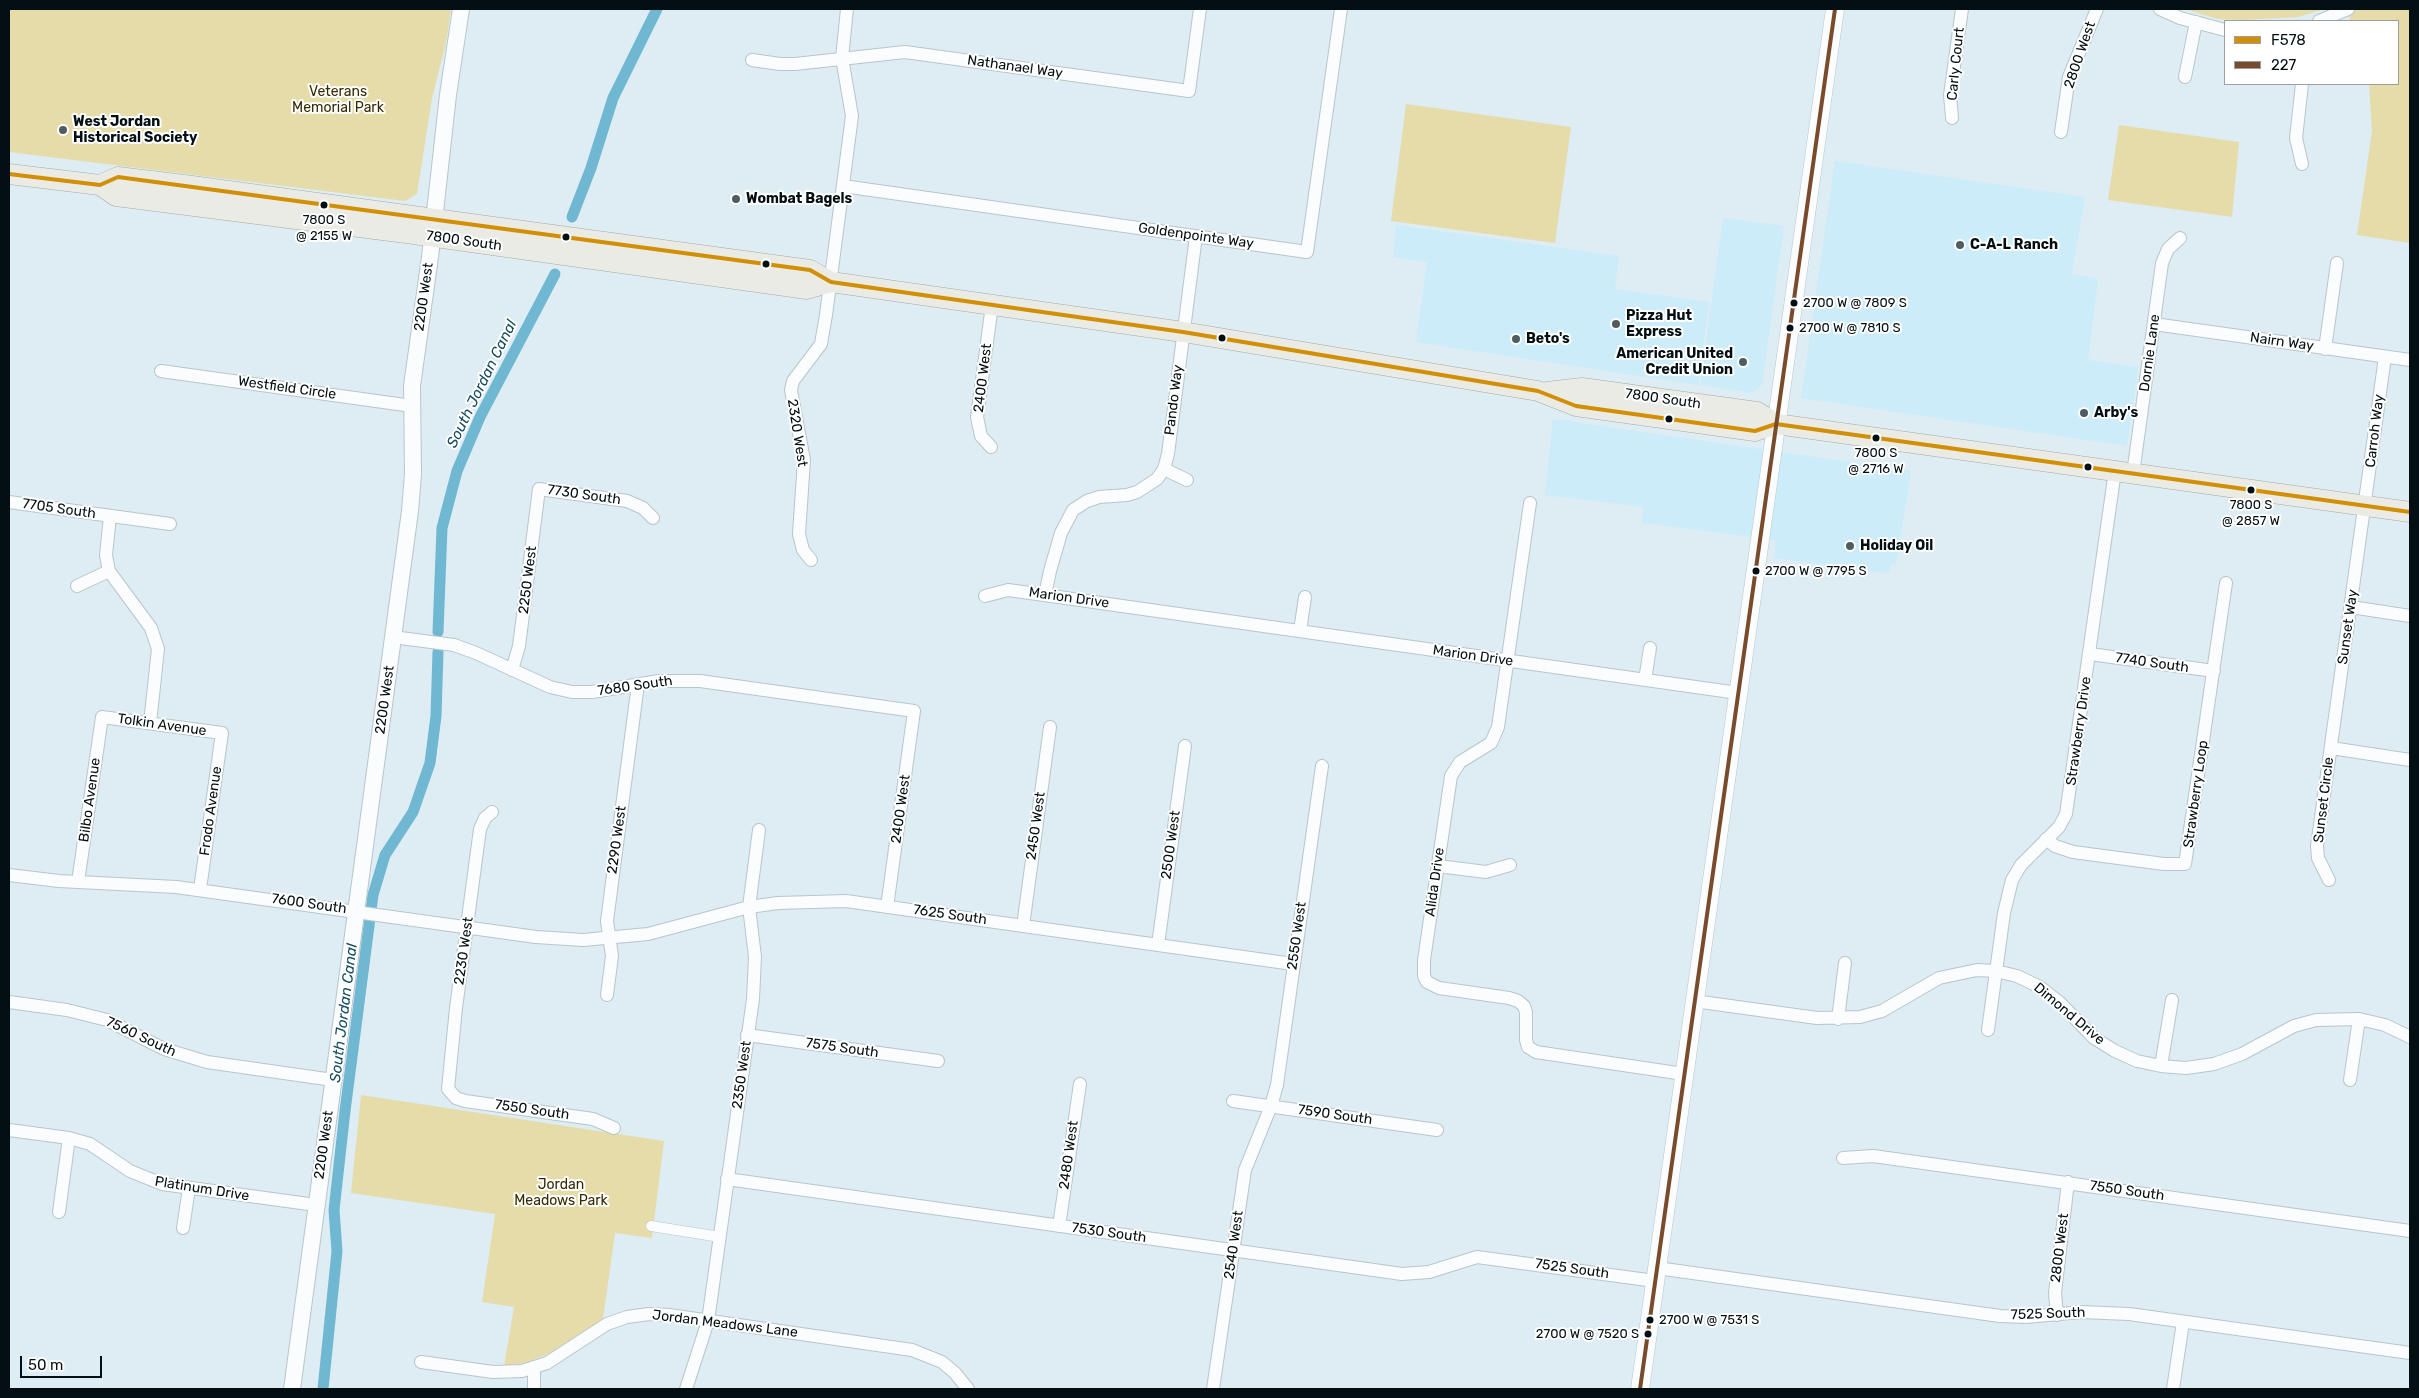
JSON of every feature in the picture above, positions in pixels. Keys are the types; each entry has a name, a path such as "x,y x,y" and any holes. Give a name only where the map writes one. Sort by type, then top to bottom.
{"main road":[{"path":"1640,1389 1835,9"},
{"name":"7800 South","path":"9,174 100,185 116,196 433,228 810,270 831,282 1183,332 1547,392 1576,406 1755,431 1776,424 2410,512"}],"street":[{"name":"2200 West","path":"292,1389 333,1080 366,912 393,637 412,484 414,372 461,9"},
{"name":"2320 West","path":"812,560 803,550 799,534 804,460 791,390 793,381 821,344 831,282 852,116 842,58 847,9"},
{"name":"Nathanael Way","path":"752,60 780,64 894,53 917,53 1189,91 1200,9"},
{"name":"Goldenpointe Way","path":"843,186 1307,252 1341,9"},
{"name":"Carly Court","path":"1952,118 1950,94 1962,9"},
{"name":"2800 West","path":"2061,132 2069,77 2097,9"},
{"path":"2160,9 2224,30"},
{"path":"2321,20 2348,9"},
{"path":"2185,77 2196,22"},
{"path":"2302,85 2296,138 2302,164"},
{"name":"Pando Way","path":"1164,469 1168,454 1196,236"},
{"name":"Dornie Lane","path":"2124,473 2154,324 2162,263 2168,249 2180,238"},
{"path":"2325,348 2337,263"},
{"name":"2400 West","path":"991,448 981,436 977,417 992,305"},
{"name":"Nairn Way","path":"2154,324 2410,360"},
{"name":"Carroh Way","path":"2366,506 2385,357"},
{"name":"Westfield Circle","path":"161,371 412,406"},
{"path":"1046,595 1050,571 1061,533 1073,510 1087,500 1137,492 1157,479 1164,469 1187,480"},
{"name":"Strawberry Drive","path":"1988,1030 2005,906 2012,880 2021,865 2059,827 2066,814 2090,654 2124,473"},
{"name":"7730 South","path":"539,489 627,501 642,508 653,518"},
{"name":"2250 West","path":"512,670 519,646 539,489"},
{"name":"7705 South","path":"9,502 170,524"},
{"name":"Alida Drive","path":"1530,503 1509,661 1496,735 1485,749 1460,762 1451,776 1423,970 1427,982 1446,990 1509,998 1518,1001 1524,1006 1526,1012 1526,1040 1528,1047 1536,1052 1684,1074"},
{"name":"Sunset Way","path":"2331,748 2366,506"},
{"path":"110,516 106,555 109,571 156,636 158,660 150,723"},
{"path":"77,586 109,571"},
{"name":"Strawberry Loop","path":"2046,839 2055,846 2073,852 2164,864 2185,864 2226,583"},
{"name":"Marion Drive","path":"986,596 1008,590 1738,693"},
{"path":"1300,631 1305,597"},
{"path":"2351,607 2410,616"},
{"name":"7680 South","path":"393,637 454,645 550,687 572,692 592,692 638,684 678,680 700,680 914,711"},
{"path":"1645,680 1650,648"},
{"name":"7740 South","path":"2090,654 2214,671"},
{"name":"2290 West","path":"607,995 612,956 607,921 638,684"},
{"name":"2400 West","path":"887,906 914,711"},
{"name":"Tolkin Avenue","path":"102,717 222,733"},
{"name":"Bilbo Avenue","path":"78,882 102,717"},
{"name":"2450 West","path":"1023,926 1050,727"},
{"name":"Frodo Avenue","path":"200,889 222,733"},
{"name":"2500 West","path":"1158,945 1185,746"},
{"path":"2331,748 2410,760"},
{"name":"Sunset Circle","path":"2329,880 2318,858 2317,846 2331,748"},
{"name":"2550 West","path":"1272,1106 1277,1084 1322,766"},
{"name":"2230 West","path":"450,1093 448,1084 480,829 492,812"},
{"name":"2350 West","path":"686,1389 708,1321 747,1035 755,971 749,907 759,830"},
{"path":"1438,866 1486,872 1510,865"},
{"name":"7600 South","path":"9,875 78,882 146,884 200,889 553,938 609,938"},
{"name":"7625 South","path":"609,938 648,934 749,907 812,900 846,901 1294,964"},
{"path":"1838,1019 1845,964"},
{"name":"Dimond Drive","path":"1694,1001 1838,1019 1860,1017 1882,1011 1939,978 1977,970 1996,971 2017,976 2040,987 2094,1038 2115,1051 2137,1061 2161,1066 2186,1068 2214,1064 2242,1054 2294,1026 2316,1020 2359,1019 2386,1025 2410,1037"},
{"path":"2161,1066 2172,1000"},
{"name":"7560 South","path":"9,1002 67,1010 107,1020 164,1049 206,1062 333,1080"},
{"path":"2350,1080 2359,1019"},
{"name":"7575 South","path":"747,1035 938,1061"},
{"name":"2480 West","path":"1059,1226 1080,1084"},
{"name":"7550 South","path":"450,1093 456,1098 465,1101 592,1119 614,1128"},
{"name":"7590 South","path":"1233,1101 1438,1130"},
{"name":"2540 West","path":"1213,1389 1245,1170 1272,1106"},
{"name":"Platinum Drive","path":"9,1130 70,1138 97,1148 146,1179 189,1188 316,1205"},
{"path":"59,1212 70,1138"},
{"name":"7550 South","path":"1843,1158 1873,1156 2410,1231"},
{"name":"7530 South","path":"727,1180 1416,1274 1468,1258 1488,1257"},
{"name":"2800 West","path":"2057,1314 2055,1293 2068,1182"},
{"path":"183,1228 189,1188"},
{"path":"652,1226 720,1237"},
{"name":"7525 South","path":"1488,1257 1656,1274 2000,1316 2026,1317 2105,1312 2410,1353"},
{"name":"Jordan Meadows Lane","path":"421,1362 510,1373 534,1368 607,1324 627,1317 662,1315 912,1350 942,1362 955,1373 968,1389"},
{"path":"2173,1389 2183,1322"},
{"path":"534,1368 534,1389"}],"shaded area":[{"path":"1835,161 2085,197 2072,274 2098,279 2088,360 2138,367 2127,446 1801,398"},
{"path":"1723,218 1784,226 1762,385 1752,393 1700,385"},
{"path":"1396,225 1619,256 1615,289 1709,302 1698,385 1416,342 1427,262 1393,257"},
{"path":"1553,419 1911,471 1896,565 1891,564 1889,574 1774,558 1776,540 1642,523 1643,507 1545,495"}],"green space":[{"name":"Veterans Memorial Park","path":"9,9 451,9 446,43 432,98 417,194 405,201 9,152"},
{"path":"2184,9 2325,9 2298,17 2242,20 2218,19"},
{"path":"2345,9 2410,9 2410,243 2357,235 2372,131 2369,85 2399,85 2399,20 2350,20"},
{"path":"1406,104 1571,127 1555,243 1391,221"},
{"path":"2119,125 2239,142 2232,217 2108,200"},
{"name":"Jordan Meadows Park","path":"361,1095 664,1141 652,1238 615,1233 603,1319 548,1354 525,1363 504,1366 514,1307 482,1302 495,1214 351,1193"}],"waterway":[{"name":"South Jordan Canal","path":"572,217 591,168 613,98 657,9"},
{"name":"South Jordan Canal","path":"438,632 442,528 457,471 480,417 555,274"},
{"name":"South Jordan Canal","path":"323,1389 337,1251 334,1210 373,895 385,855 413,812 430,763 436,716 438,652"}],"transit line":[{"name":"227","path":"1640,1389 1835,9"},
{"name":"F578","path":"9,174 100,185 118,177 810,270 831,282 1183,332 1538,391 1576,406 1755,431 1776,424 2410,512"}],"place":[{"name":"West Jordan Historical Society","path":"63,130"},
{"name":"Wombat Bagels","path":"736,199"},
{"name":"7800 S @ 2155 W","path":"324,205"},
{"name":"C-A-L Ranch","path":"1960,245"},
{"name":"2700 W @ 7809 S","path":"1794,303"},
{"name":"Pizza Hut Express","path":"1616,324"},
{"name":"2700 W @ 7810 S","path":"1790,328"},
{"name":"Beto's","path":"1516,339"},
{"name":"American United Credit Union","path":"1743,362"},
{"name":"Arby's","path":"2084,413"},
{"name":"7800 S @ 2716 W","path":"1876,438"},
{"name":"7800 S @ 2857 W","path":"2251,490"},
{"name":"Holiday Oil","path":"1850,546"},
{"name":"2700 W @ 7795 S","path":"1756,571"},
{"name":"2700 W @ 7531 S","path":"1650,1320"},
{"name":"2700 W @ 7520 S","path":"1648,1334"}]}
